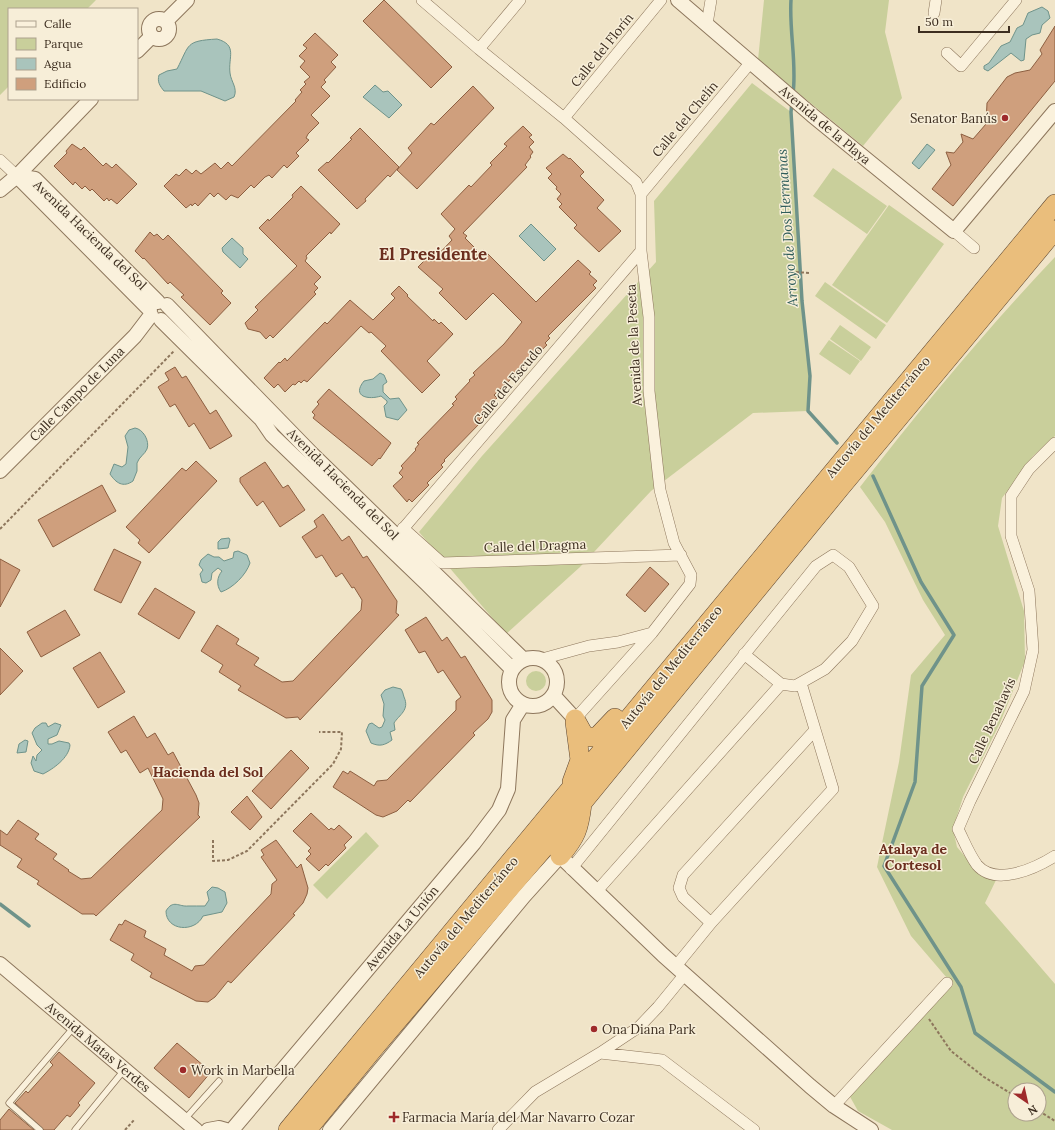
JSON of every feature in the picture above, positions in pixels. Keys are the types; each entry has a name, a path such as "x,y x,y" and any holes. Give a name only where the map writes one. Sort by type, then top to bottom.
{"highway":[{"name":"Autovía del Mediterráneo","path":"307,1130 573,801 659,681 1055,204"},
{"name":"Autovía del Mediterráneo","path":"288,1130 573,801 840,488 1053,233"},
{"path":"575,719 585,737 598,737 622,710 659,681"},
{"path":"566,863 580,822 573,801 580,760 575,719"}],"street":[{"path":"138,51 151,37 149,27 151,22 156,19 166,21 187,0"},
{"path":"422,0 479,49 564,118 636,182 641,194"},
{"path":"479,49 520,0"},
{"name":"Calle del Florín","path":"564,118 661,0"},
{"name":"Avenida de la Playa","path":"678,0 812,114 974,248"},
{"path":"707,24 711,0"},
{"path":"934,13 936,0"},
{"path":"947,53 961,66 1016,0"},
{"name":"Calle del Chelín","path":"641,194 751,62"},
{"path":"0,190 17,176 90,100"},
{"path":"954,232 1055,110"},
{"name":"Avenida Hacienda del Sol","path":"0,160 17,176 35,179 157,310 182,340 261,419 272,435 427,584 512,669"},
{"name":"Avenida de la Peseta","path":"575,719 652,633 690,584 691,575 674,543 660,490 649,391 649,317 641,251 641,194"},
{"name":"Calle del Escudo","path":"400,533 471,452 641,251"},
{"name":"Avenida Hacienda del Sol","path":"157,310 312,454 400,533 523,659"},
{"name":"Calle Campo de Luna","path":"0,471 135,336 157,310"},
{"name":"Calle Benahavís","path":"1055,443 1029,469 1011,496 1011,536 1028,591 1033,650 1024,691 970,801 958,829 968,851 978,866 996,875 1019,874 1055,856"},
{"name":"Calle del Dragma","path":"400,533 442,563 681,555"},
{"path":"330,1130 524,896 566,863 744,654 816,566 833,555 849,567 873,606 852,641 825,669 795,686 781,684 744,654"},
{"path":"542,659 553,668 556,674 557,689 554,695 543,704 530,706 523,704 513,696 510,689 509,676 512,669 523,659 542,659 589,646 618,642 652,633"},
{"path":"498,1130 535,1092 600,1053 639,1027 658,1007 711,923 833,788 801,683"},
{"path":"596,892 781,684"},
{"path":"554,695 575,719"},
{"name":"Avenida La Unión","path":"232,1130 474,843 500,810 508,789 512,720 523,704"},
{"path":"711,923 683,897 678,888 683,875 815,730"},
{"path":"566,863 681,970 834,1106 871,1130"},
{"name":"Avenida Matas Verdes","path":"0,964 196,1130"},
{"path":"834,1106 947,983"},
{"path":"600,1053 662,1060 754,1130"},
{"path":"208,1130 219,1128 226,1130"}],"lane":[{"path":"40,1130 8,1103 75,1027"},
{"path":"75,1130 125,1069"},
{"path":"184,1120 219,1081"}],"path":[{"path":"796,272 809,273"},
{"path":"0,529 166,360 182,340"},
{"path":"213,840 213,861 228,860 247,851 328,770 341,749 342,732 319,732"},
{"path":"923,1010 951,1052 984,1077 1007,1091"},
{"path":"125,1130 134,1120"}],"green space":[{"path":"0,0 96,0 88,8 8,8 8,87 0,95"},
{"path":"764,0 889,0 885,32 902,98 863,146 758,60"},
{"path":"752,83 791,112 802,301 810,376 808,411 753,413 651,491 580,567 506,634 419,532 482,456 656,262 654,201"},
{"path":"833,168 887,206 867,234 813,196"},
{"path":"889,205 944,244 887,323 832,285"},
{"path":"1055,257 1055,436 1033,456 1002,498 998,526 1024,611 1025,661 1000,723 963,797 953,829 957,847 973,866 996,880 985,903 1055,984 1055,1130 892,1130 858,1111 849,1095 953,985 911,936 877,867 899,762 911,675 945,635 923,600 885,522 860,487 954,370"},
{"path":"825,282 886,325 876,339 815,296"},
{"path":"840,325 871,347 861,361 830,339"},
{"path":"829,340 860,361 850,375 819,354"},
{"path":"536,671 543,674 546,681 543,688 536,691 529,688 526,681 529,674"},
{"path":"366,832 379,846 327,899 313,885"}],"water":[{"path":"1042,7 1048,11 1050,18 1042,25 1040,33 1032,35 1026,39 1024,60 1021,61 1011,53 988,71 984,69 984,66 989,63 1001,46 1010,42 1017,28 1023,25 1028,13"},
{"path":"217,39 224,42 230,48 230,73 235,88 234,97 225,101 201,91 164,91 159,84 159,75 167,71 177,69 190,45 199,41"},
{"path":"375,85 383,92 388,91 402,105 389,118 363,97"},
{"path":"927,144 935,150 919,169 912,163"},
{"path":"531,224 556,249 544,261 519,236"},
{"path":"232,238 243,248 243,254 248,259 240,268 223,252 222,248"},
{"path":"380,373 384,375 387,382 383,385 383,392 390,399 399,398 407,410 398,420 386,417 384,406 387,401 381,396 371,398 363,396 359,391 364,381 373,379"},
{"path":"135,428 143,433 147,439 148,446 137,463 137,471 133,481 126,484 120,484 110,474 114,464 122,467 126,464 128,447 125,436 129,430"},
{"path":"229,538 228,548 218,549 218,542 221,539"},
{"path":"238,551 247,555 250,563 242,576 234,584 221,592 218,587 218,581 222,571 218,568 212,573 211,580 206,583 202,582 200,574 203,570 199,565 201,560 208,554 214,557 219,557 224,561 233,558 234,552"},
{"path":"393,687 402,690 406,705 405,709 394,723 395,730 390,732 392,740 382,745 371,743 366,731 369,724 372,723 379,728 382,727 385,720 383,716 384,704 381,695 385,690"},
{"path":"42,723 46,723 48,727 55,723 61,725 57,735 48,739 48,744 59,741 69,743 70,745 64,759 43,774 34,771 31,763 33,756 36,761 37,755 42,750 37,745 32,733 35,728"},
{"path":"25,740 28,741 26,752 17,753 19,744"},
{"path":"212,887 218,888 225,892 227,903 222,912 203,916 194,925 188,927 176,926 167,918 166,911 171,905 174,904 185,906 205,906 209,900 207,892"}],"building":[{"path":"384,0 452,67 431,88 363,21"},
{"name":"Senator Banús","path":"1055,26 1055,81 953,206 932,189 951,165 946,152 954,153 963,142 961,134 973,139 986,124 987,103 1007,77 1015,73 1030,70 1042,54 1040,50"},
{"path":"315,33 338,55 331,62 336,67 324,80 326,82 321,87 330,96 311,115 319,123 308,134 306,138 309,140 296,153 299,156 287,168 284,165 272,178 269,175 265,177 254,188 251,185 238,198 231,195 226,200 218,193 214,197 210,193 198,206 195,203 186,208 164,186 176,174 179,176 186,169 192,174 196,170 201,174 215,163 221,169 228,162 232,166 296,101 295,100 302,92 300,90 306,84 304,82 310,77 300,67 305,61 299,56 307,48 303,45"},
{"path":"473,86 494,108 417,189 397,170 412,153 408,148 431,123 434,125"},
{"path":"523,126 532,135 529,137 534,142 529,147 533,152 525,165 527,167 463,233 467,236 465,238 480,253 484,250 536,302 578,260 591,272 589,274 597,281 593,285 596,288 548,336 550,338 545,343 547,345 494,395 497,398 481,414 483,416 479,420 481,422 444,460 445,461 441,465 443,467 427,483 429,485 412,502 409,499 407,502 393,486 403,477 399,473 403,468 401,466 416,450 415,449 419,444 417,443 454,405 452,404 457,399 455,397 475,375 473,373 504,344 522,322 493,293 466,320 439,293 443,289 418,267 427,258 431,262 452,240 449,236 455,229 441,214 469,185 471,187 492,165 490,163 507,146 504,144"},
{"path":"360,128 399,167 390,177 388,175 365,199 366,201 357,209 318,170 327,162 328,163 352,139 350,138"},
{"path":"72,144 81,150 84,147 103,166 106,163 112,168 116,164 137,184 117,204 111,199 109,201 107,198 104,201 92,189 90,191 85,186 82,189 75,182 73,185 54,166 67,153 66,151"},
{"path":"563,154 569,159 570,158 584,172 580,176 604,200 597,208 621,231 599,252 574,228 577,225 559,207 562,204 557,199 561,194 556,189 557,187 548,178 552,174 546,168"},
{"path":"301,186 340,224 306,256 307,258 305,261 321,277 314,284 318,288 314,292 316,294 273,338 270,335 266,339 260,332 248,329 245,323 258,310 255,307 297,266 259,228 268,219 269,221 293,197 292,195"},
{"path":"150,232 154,236 157,234 163,240 168,235 223,291 221,293 231,303 210,325 181,297 184,295 170,282 168,284 144,258 143,259 135,251"},
{"path":"399,286 408,295 407,296 433,321 434,319 439,324 441,322 453,334 427,361 440,375 422,393 381,351 386,346 371,332 369,333 361,326 307,382 304,380 301,383 299,381 295,385 293,384 285,392 278,384 274,388 264,378 279,362 280,363 285,358 287,361 325,322 327,324 350,300 373,320 395,298 391,294"},
{"path":"175,367 182,378 186,376 210,414 216,410 232,436 210,449 194,423 189,427 175,404 170,407 158,387 169,380 165,373"},
{"path":"329,389 391,443 380,459 379,458 372,466 313,418 315,415 312,412 319,404 317,402"},
{"path":"196,461 217,481 149,553 138,543 140,540 126,527 182,468 186,471"},
{"path":"265,462 283,488 288,485 305,510 280,527 263,501 257,506 240,482 240,478"},
{"path":"102,485 116,511 53,547 38,520"},
{"path":"323,514 342,541 349,536 363,558 367,556 397,601 396,613 399,615 300,720 298,717 286,718 238,690 241,686 219,672 223,665 201,651 217,625 239,639 236,644 259,658 254,665 282,682 293,681 361,610 362,600 354,587 352,588 342,573 336,577 322,555 316,558 302,537 317,527 314,521"},
{"path":"114,549 141,562 121,603 94,590"},
{"path":"0,559 20,570 0,607"},
{"path":"650,567 669,584 645,612 626,595"},
{"path":"155,588 195,612 179,639 138,614"},
{"path":"65,610 80,635 41,657 27,632"},
{"path":"426,617 442,641 447,637 461,658 465,656 492,700 492,712 488,719 473,733 475,735 410,802 408,800 397,811 383,817 376,815 333,787 343,771 348,774 350,771 374,786 377,781 387,780 456,710 456,701 461,697 443,670 438,673 425,651 419,653 405,630"},
{"path":"0,648 23,671 0,695"},
{"path":"100,652 125,692 98,708 73,668"},
{"path":"134,716 147,738 155,733 168,755 173,752 196,795 199,803 198,815 200,817 96,916 94,914 82,914 37,884 39,881 17,867 22,859 0,845 0,830 7,835 18,820 39,834 35,839 57,854 53,859 69,870 68,871 81,879 91,878 162,810 163,799 148,768 140,773 126,750 121,753 108,732"},
{"path":"291,750 309,768 271,809 252,791"},
{"path":"247,796 262,817 250,830 231,812"},
{"path":"311,813 329,830 331,828 334,830 339,825 352,837 344,845 346,848 328,866 326,864 319,871 306,859 311,854 308,851 311,848 293,831"},
{"path":"276,840 297,868 301,864 308,888 307,894 303,903 293,914 295,915 231,983 228,981 215,997 208,1002 196,1001 150,977 152,973 131,960 134,954 110,940 119,924 122,925 125,920 146,931 144,937 166,949 164,955 192,971 195,966 204,965 271,894 272,884 277,880 261,857 264,855 261,850"},
{"name":"Work in Marbella","path":"177,1043 211,1072 189,1098 154,1068"},
{"path":"59,1052 95,1083 78,1103 80,1105 70,1117 67,1115 54,1130 44,1130 15,1103 26,1091 28,1093 53,1065 50,1062"},
{"path":"9,1109 34,1130 0,1130 0,1120"}],"waterway":[{"name":"Arroyo de Dos Hermanas","path":"791,0 794,71 793,94"},
{"name":"Arroyo de Dos Hermanas","path":"792,102 791,112 802,301 810,376 808,411 837,443"},
{"name":"Arroyo de Dos Hermanas","path":"873,476 921,582 954,635 922,686 915,782 884,866 961,987 975,1033 1055,1092"},
{"path":"0,904 29,926"}],"place":[{"name":"Senator Banús","path":"1005,118"},
{"name":"Ona Diana Park","path":"594,1029"},
{"name":"Work in Marbella","path":"183,1070"},
{"name":"Farmacia María del Mar Navarro Cozar","path":"394,1117"}],"district":[{"name":"El Presidente","path":"433,254"},
{"name":"Hacienda del Sol","path":"208,772"},
{"name":"Atalaya de Cortesol","path":"913,858"}]}
